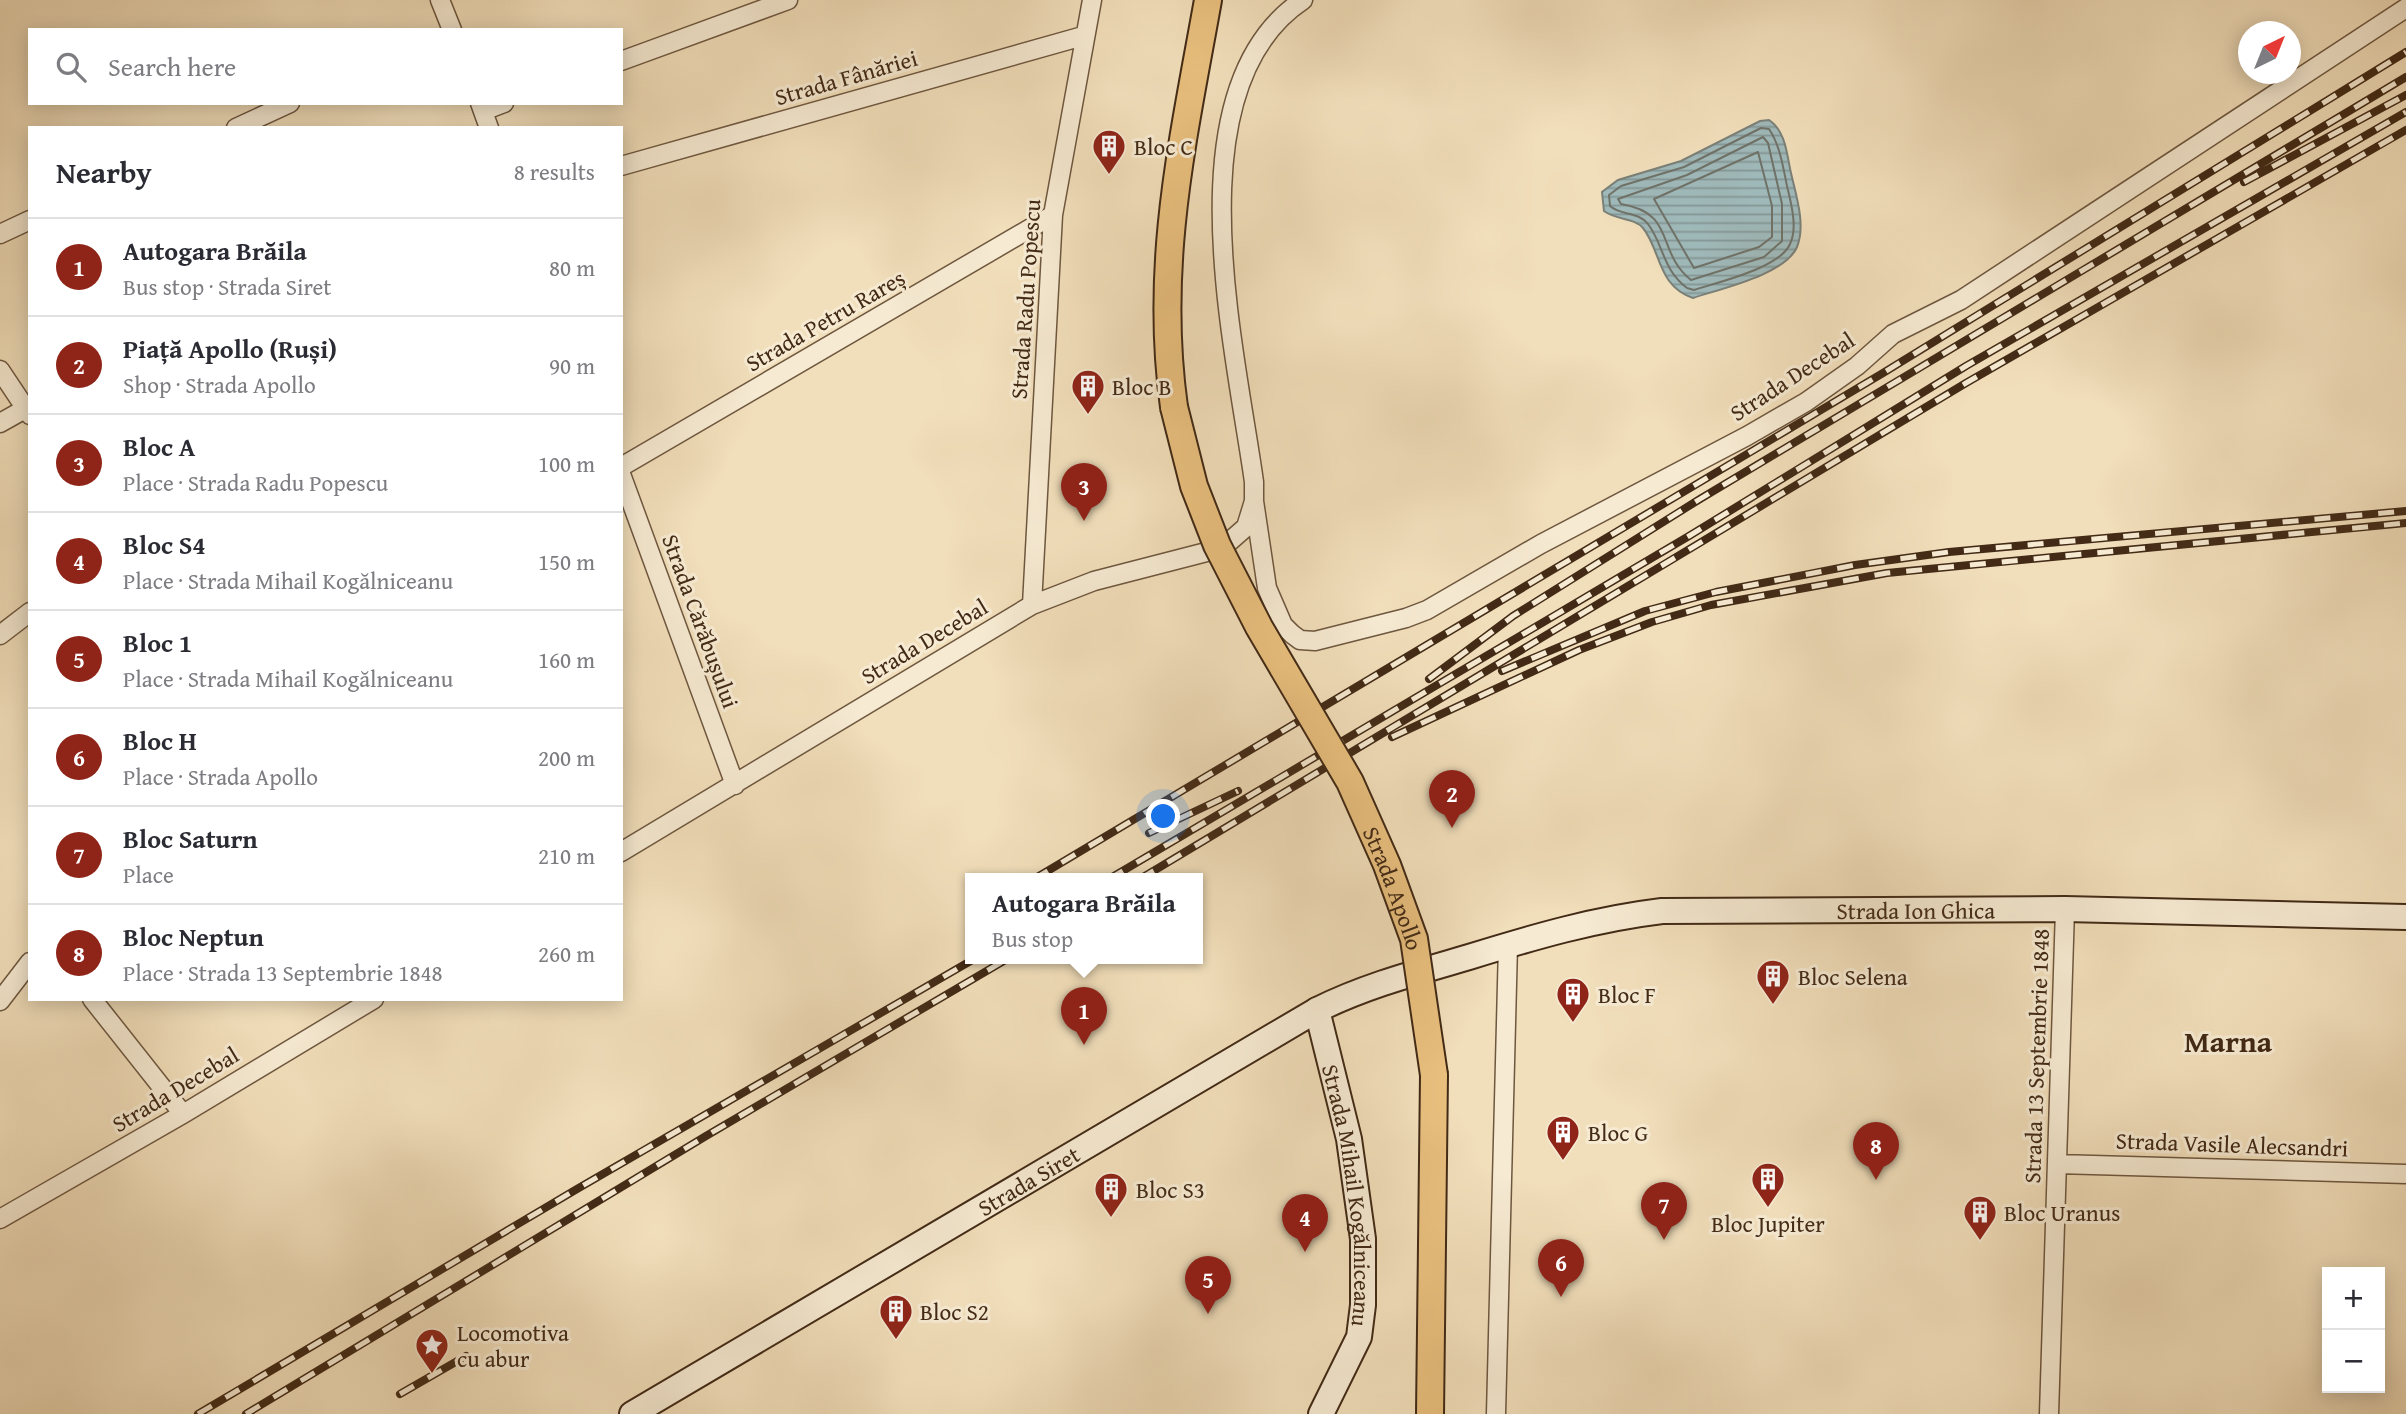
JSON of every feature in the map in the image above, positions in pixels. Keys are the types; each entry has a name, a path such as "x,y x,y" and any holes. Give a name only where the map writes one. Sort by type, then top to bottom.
{"main road":[{"name":"Strada Apollo","path":"1208,0 1168,240 1165,325 1174,407 1194,486 1222,554 1259,627 1350,782 1392,877 1413,939 1434,1075 1430,1414"}],"street":[{"path":"440,0 451,28"},
{"path":"623,60 788,0"},
{"name":"Strada Radu Popescu","path":"1032,605 1053,215 1083,36 1092,0"},
{"name":"Strada Decebal","path":"1303,0 1272,28 1251,54 1231,109 1221,202 1224,262 1261,561 1271,599 1283,625 1300,640 1315,641 1427,610 1541,544 1664,482 1806,402 1857,366 1894,334 1961,300 2403,5"},
{"name":"Strada Fânăriei","path":"623,165 1083,36"},
{"path":"240,126 286,105"},
{"path":"484,114 500,105"},
{"name":"Strada Petru Rareș","path":"623,466 1053,215"},
{"path":"0,234 28,221"},
{"path":"0,370 27,412 0,424"},
{"name":"Strada Cărăbușului","path":"623,479 735,785"},
{"name":"Strada Decebal","path":"623,851 1032,605 1094,581 1222,548 1246,527 1254,501"},
{"path":"0,635 28,614"},
{"name":"Strada Ion Ghica","path":"1434,967 1612,917 1662,912 2065,909 2406,918"},
{"name":"Strada 13 Septembrie 1848","path":"2049,1414 2065,909"},
{"path":"1496,1414 1508,945"},
{"path":"0,1001 28,965"},
{"name":"Strada Siret","path":"632,1414 1317,1010 1346,996 1434,967"},
{"path":"94,1001 183,1114"},
{"name":"Strada Decebal","path":"0,1219 183,1114 371,1001"},
{"name":"Strada Mihail Kogălniceanu","path":"1317,1010 1349,1139 1363,1238 1363,1305 1359,1337 1321,1414"},
{"name":"Strada Vasile Alecsandri","path":"2057,1164 2406,1174"}],"water":[{"path":"1769,120 1779,131 1787,152 1801,229 1797,247 1790,257 1766,273 1693,298 1681,292 1666,276 1649,237 1640,225 1604,211 1602,192 1618,180 1681,161 1760,121"}],"railway":[{"path":"1044,873 1883,373 2406,52"},
{"path":"1429,679 1513,616 1700,499 2406,77"},
{"path":"2244,182 2406,95"},
{"path":"1119,873 1689,536 1966,366 2406,112"},
{"path":"1150,873 1966,383 2406,130"},
{"path":"1502,671 1645,611 1716,592 1855,565 1949,552 2406,511"},
{"path":"1392,737 1579,650 1652,622 1711,605 1887,573 2406,523"},
{"path":"1149,833 1238,791"},
{"path":"198,1414 577,1189 965,964"},
{"path":"246,1414 706,1136 998,964"},
{"path":"400,1394 466,1356"}],"place":[{"name":"Bloc C","path":"1109,176"},
{"name":"Bloc B","path":"1088,416"},
{"name":"Bloc A","path":"1084,521"},
{"name":"Piață Apollo (Ruși)","path":"1452,828"},
{"name":"Bloc Selena","path":"1773,1006"},
{"name":"Bloc F","path":"1573,1024"},
{"name":"Autogara Brăila","path":"1084,1045"},
{"name":"Bloc G","path":"1563,1162"},
{"name":"Bloc Neptun","path":"1876,1180"},
{"name":"Bloc Jupiter","path":"1768,1209"},
{"name":"Bloc S3","path":"1111,1219"},
{"name":"Bloc Saturn","path":"1664,1240"},
{"name":"Bloc Uranus","path":"1980,1242"},
{"name":"Bloc S4","path":"1305,1252"},
{"name":"Bloc H","path":"1561,1297"},
{"name":"Bloc 1","path":"1208,1314"},
{"name":"Bloc S2","path":"896,1341"},
{"name":"Locomotiva cu abur","path":"432,1375"}],"district":[{"name":"Marna","path":"2228,1041"}]}
